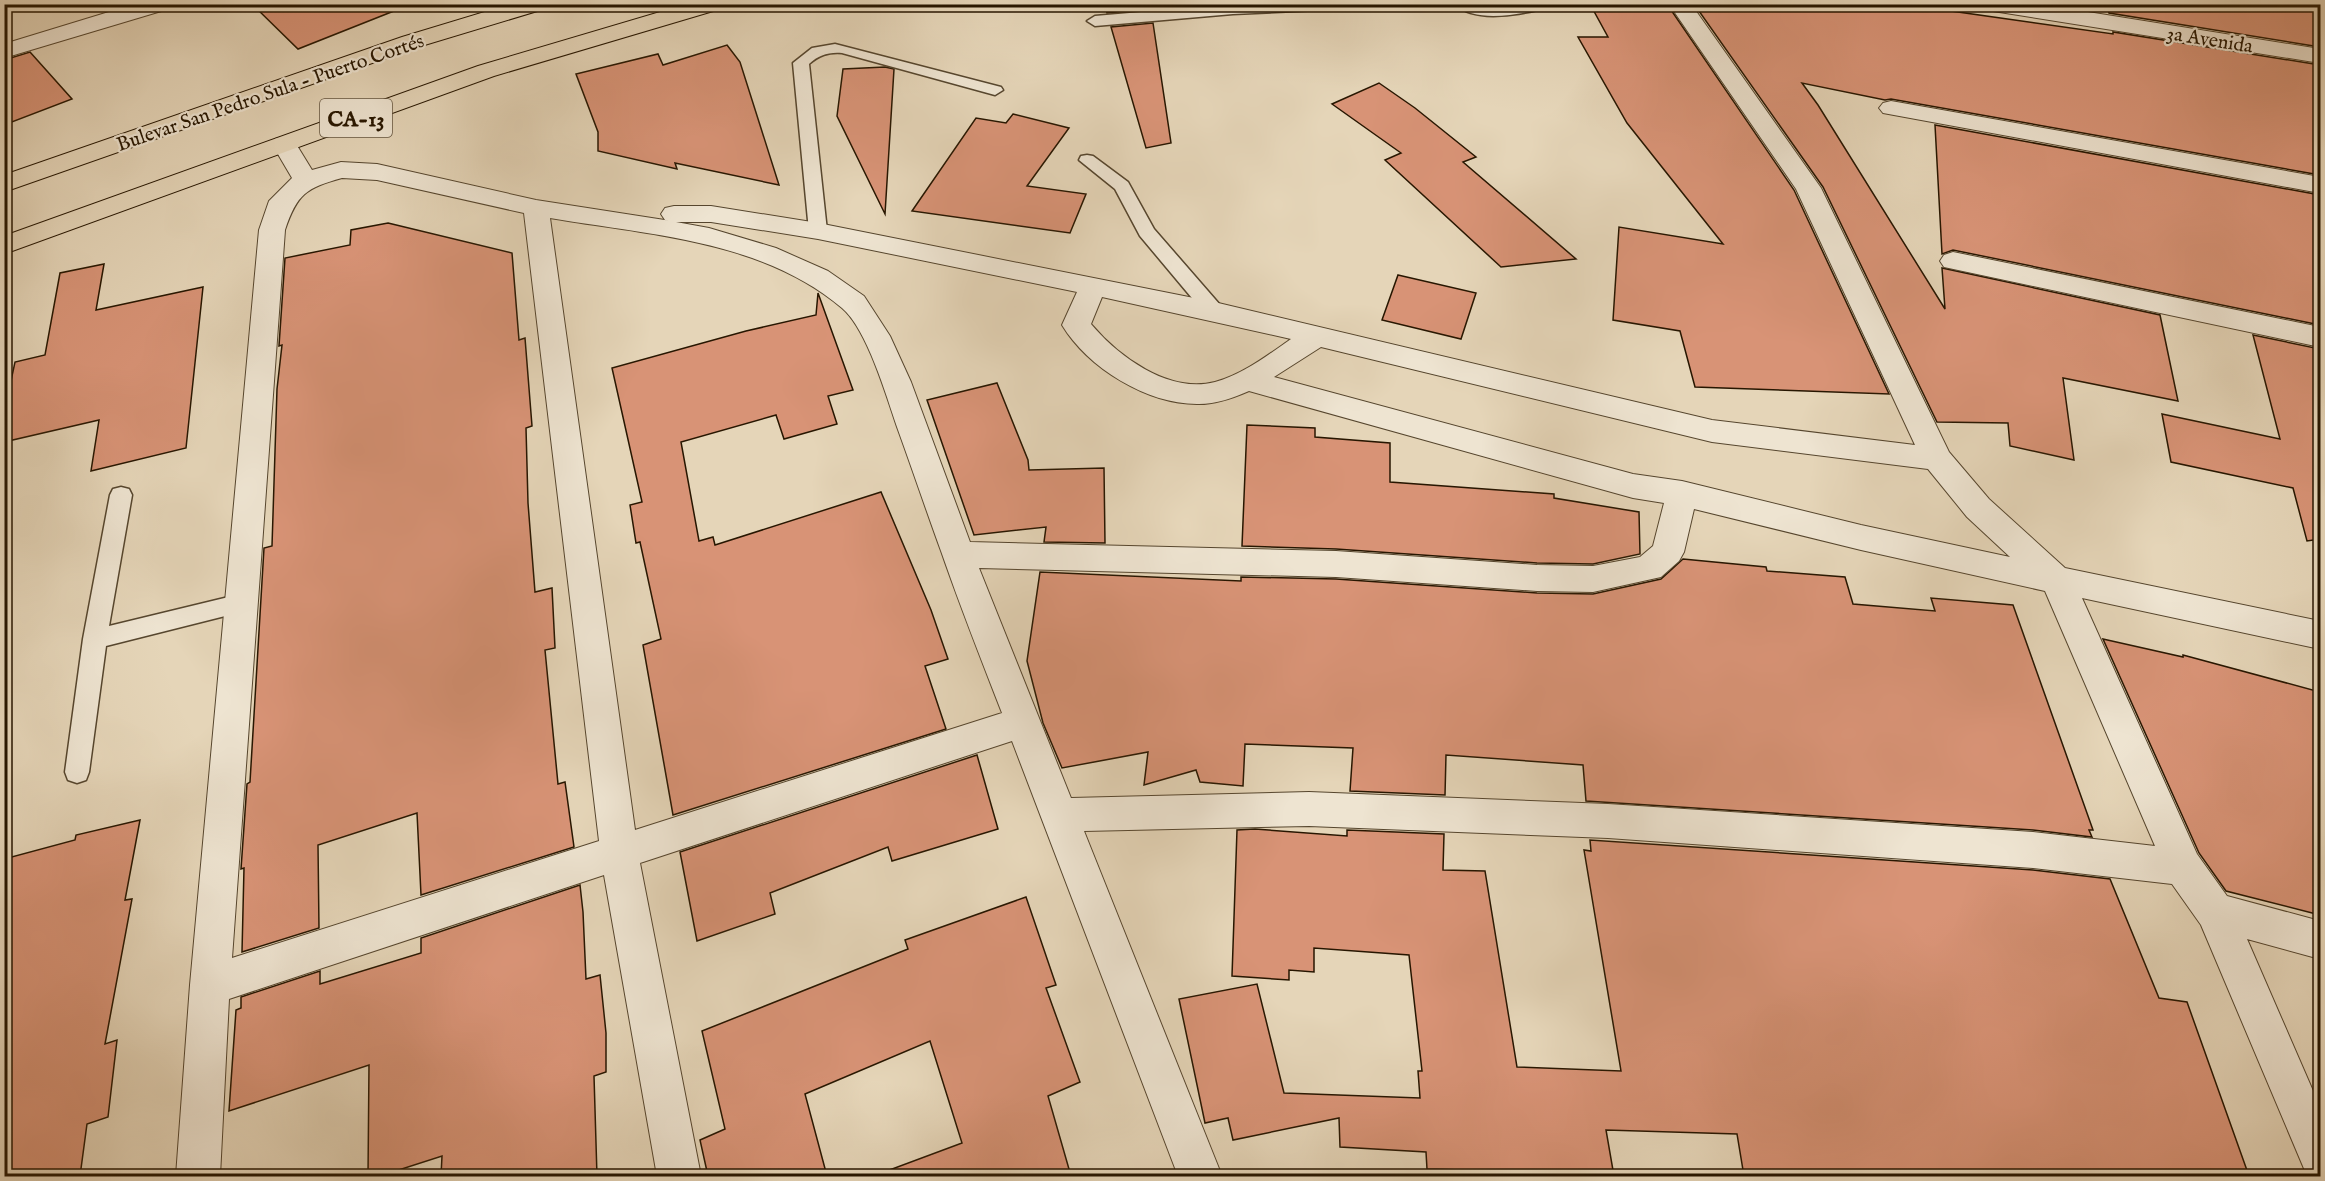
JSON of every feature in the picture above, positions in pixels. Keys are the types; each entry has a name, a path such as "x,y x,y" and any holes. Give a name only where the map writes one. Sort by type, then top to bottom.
{"highway":[{"name":"Bulevar San Pedro Sula - Puerto Cortés","path":"4,184 410,42 536,4"},
{"name":"CA-13","path":"4,246 486,71 712,4"}],"street":[{"path":"4,51 160,4"},
{"path":"1680,4 1808,188 1937,459 1978,508 2058,582 2183,867 2215,912 2320,1156"},
{"name":"3a Avenida","path":"1993,4 2320,56"},
{"path":"1891,108 2320,185"},
{"path":"284,144 306,180"},
{"path":"198,1176 210,985 272,230 282,201 306,180 341,170 377,172 536,208 709,237 767,255 818,277 854,303 876,336 896,382 958,555 1200,1176"},
{"path":"536,208 619,851 679,1176"},
{"path":"615,222 652,213 711,214 818,231 1214,311 1712,430 1937,459"},
{"path":"1953,261 2320,337"},
{"path":"1093,286 1076,325 1104,356 1156,386 1183,392 1211,393 1245,380 1317,336"},
{"path":"1245,380 1633,486 1682,492 1846,534 2058,582 2320,635"},
{"path":"958,555 1336,564 1537,578 1593,579 1649,568 1668,552 1682,492"},
{"path":"210,985 1022,722"},
{"path":"1060,815 1309,809 1608,821 2033,850 2183,867"},
{"path":"2215,912 2320,940"}],"lane":[{"path":"1095,21 1233,9 1361,4"},
{"path":"1462,4 1479,12 1512,11 1546,4"},
{"path":"818,231 801,63 807,56 831,46 995,90"},
{"path":"1087,160 1122,186 1146,231 1214,311"},
{"path":"77,772 95,639 121,495"},
{"path":"95,639 241,603"}],"building":[{"path":"252,4 403,4 404,7 298,49"},
{"path":"1105,4 1147,4 1149,9 1107,13"},
{"path":"1590,4 1667,4 1794,190 1889,394 1695,387 1680,331 1613,320 1619,227 1723,244 1627,123 1578,37 1608,37"},
{"path":"1694,4 1923,4 1923,7 2113,34 2113,32 2320,65 2320,175 1891,99 1885,100 1802,83 1945,309 1942,268 2160,315 2178,401 2063,378 2074,460 2010,446 2008,423 1937,422 1823,187"},
{"path":"2107,4 2320,4 2320,47 2109,13"},
{"path":"1153,23 1171,143 1146,148 1111,27"},
{"path":"727,45 740,62 779,185 675,163 677,169 598,151 598,132 576,74 658,54 663,65"},
{"path":"30,52 72,99 4,125 4,60"},
{"path":"885,67 894,69 885,214 837,116 843,69"},
{"path":"1379,83 1415,108 1476,157 1463,162 1576,259 1501,267 1385,160 1401,153 1332,104"},
{"path":"1013,114 1069,128 1027,186 1086,194 1070,233 912,211 976,118 1006,123"},
{"path":"1935,125 2320,195 2320,325 1953,250 1942,254"},
{"path":"388,223 512,253 519,340 525,338 532,426 526,428 528,503 535,592 552,588 555,648 545,650 558,784 565,782 574,847 421,895 417,813 318,845 319,928 242,952 244,868 241,869 247,784 250,782 264,548 272,546 277,389 282,345 279,346 285,258 350,245 351,230"},
{"path":"104,264 96,310 203,287 186,448 91,471 99,420 4,442 4,413 15,362 45,355 60,273"},
{"path":"1398,275 1476,293 1461,339 1382,320"},
{"path":"818,293 853,390 828,396 837,424 784,439 776,415 681,442 699,541 713,537 715,545 881,492 931,610 948,659 925,666 946,729 673,815 643,645 661,639 640,542 636,543 630,505 642,502 612,368 746,331 816,315"},
{"path":"2253,335 2320,349 2320,539 2307,541 2293,488 2171,462 2162,414 2280,439"},
{"path":"997,383 1028,460 1029,470 1104,468 1105,543 1044,542 1046,527 974,535 927,400"},
{"path":"1247,425 1315,428 1315,437 1390,443 1390,482 1554,494 1554,498 1639,512 1640,554 1593,564 1537,563 1336,549 1242,546"},
{"path":"1683,559 1766,567 1767,571 1845,577 1853,604 1935,611 1931,598 2013,605 2093,830 2089,830 2092,837 2033,830 1586,801 1583,765 1446,755 1445,795 1350,791 1353,748 1245,744 1243,786 1200,782 1196,770 1144,785 1148,752 1062,768 1043,723 1027,661 1040,572 1241,581 1241,577 1336,579 1537,593 1593,594 1661,579"},
{"path":"2103,639 2183,657 2183,655 2320,692 2320,787 2314,785 2320,842 2320,915 2226,891 2199,853"},
{"path":"977,755 998,829 892,861 888,847 770,893 775,914 697,941 680,852"},
{"path":"140,820 125,900 132,899 105,1044 117,1040 108,1117 87,1124 80,1176 4,1176 4,859 75,840 76,835"},
{"path":"1255,829 1347,836 1347,830 1444,834 1443,870 1485,871 1517,1067 1621,1071 1584,850 1591,851 1590,840 2033,870 2110,879 2159,998 2187,1002 2249,1176 1744,1176 1737,1134 1606,1130 1614,1176 1532,1176 1532,1172 1427,1169 1426,1152 1340,1147 1339,1118 1233,1140 1228,1118 1205,1123 1179,999 1257,984 1284,1093 1420,1098 1418,1071 1422,1071 1409,955 1314,948 1314,972 1289,970 1289,980 1232,976 1237,830"},
{"path":"580,885 586,979 600,975 606,1033 606,1072 594,1076 597,1176 441,1176 442,1156 380,1176 368,1176 369,1065 229,1111 236,1010 241,1008 241,997 320,971 320,984 421,953 421,938"},
{"path":"1026,897 1056,985 1046,988 1080,1082 1048,1096 1071,1176 884,1176 884,1172 962,1143 930,1041 805,1094 827,1176 708,1176 700,1140 725,1129 702,1031 908,949 905,940"}]}
